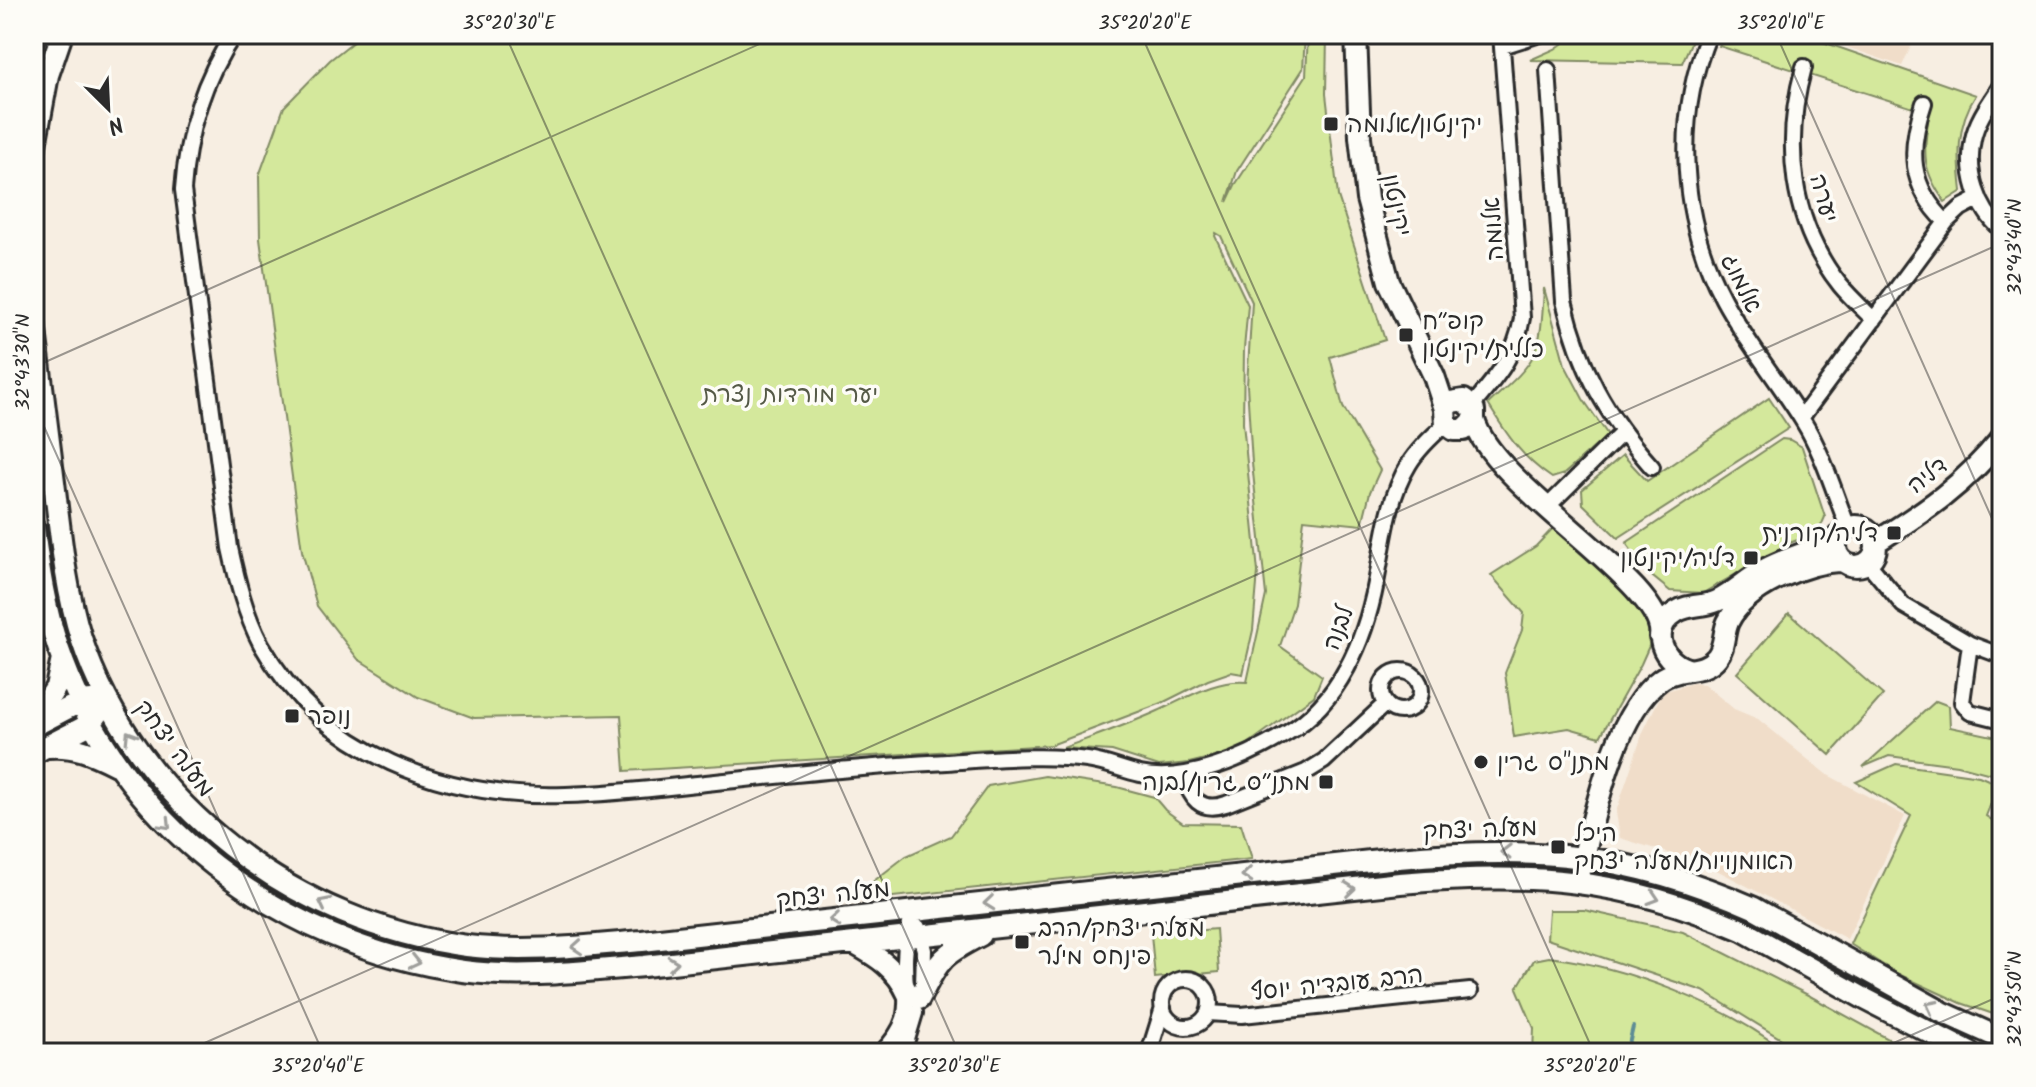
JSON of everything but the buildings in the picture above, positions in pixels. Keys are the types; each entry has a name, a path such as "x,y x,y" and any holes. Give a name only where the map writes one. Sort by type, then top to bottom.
{"street":[{"path":"34,151 48,75 62,34"},
{"name":"לבנה","path":"234,34 207,84 194,118 186,151 183,190 230,548 248,612 260,642 301,700 348,738 384,759 445,784 564,795 623,792 881,765 1023,758 1089,760 1140,774 1184,775 1227,761 1286,734 1308,720 1335,689 1367,618 1384,532 1401,480 1420,448 1459,415"},
{"name":"יקינטון","path":"1356,34 1360,137 1367,199 1389,282 1434,376 1459,415"},
{"path":"1501,40 1540,34"},
{"name":"אלמוג","path":"1709,34 1698,63 1686,140 1691,218 1721,297 1801,418 1820,455 1843,533"},
{"name":"אלומה","path":"1459,415 1500,374 1514,351 1522,318 1501,40"},
{"name":"יערה","path":"1804,67 1793,121 1792,159 1806,228 1821,259 1840,286 1874,320"},
{"path":"1548,70 1564,301 1573,337 1587,374 1622,433 1652,467"},
{"path":"2002,84 1980,120 1972,141 1972,174 1978,199 1990,220 2002,230"},
{"path":"1924,103 1913,145 1914,169 1922,193 1946,222"},
{"path":"1801,418 1946,222 1961,208 1978,199"},
{"name":"מעלה יצחק","path":"34,322 65,574 82,641 108,700 140,753 196,818 267,872 349,916 410,935 482,947 564,948 1452,854 1525,853 1584,857 1638,867 1754,908 1929,1005 2002,1039"},
{"path":"1459,415 1546,508 1635,587 1657,615 1662,626 1663,656 1643,699"},
{"path":"1546,508 1622,433"},
{"name":"דליה","path":"1876,542 1952,492 2002,438"},
{"path":"1578,881 1607,768 1630,718 1643,699 1670,673 1691,670 1710,664 1722,649 1733,614 1761,587 1821,563 1843,561 1855,566 1867,562 1875,552 1873,534 1863,526 1843,533 1764,570 1718,601 1688,608 1667,619 1661,641 1672,663 1691,670"},
{"name":"מעלה יצחק","path":"34,529 40,579 62,659 92,723 119,767 148,803 179,837 235,881 339,939 403,960 466,971 532,974 644,966 1454,879 1578,881 1632,891 1720,920 1970,1053"},
{"path":"1843,533 1836,550 1843,561"},
{"path":"1867,562 1903,605 1970,644 2002,656"},
{"path":"1635,587 1675,608 1711,613 1718,620 1723,639"},
{"path":"1970,644 1962,702 1970,712 2002,720"},
{"path":"34,724 56,687 62,659"},
{"path":"34,724 80,702 108,700"},
{"path":"40,750 92,723 108,700"},
{"path":"1184,775 1188,791 1198,804 1215,807 1226,804 1306,772 1324,761 1385,704"},
{"path":"40,750 68,746 84,749 119,767"},
{"path":"903,1053 924,964 914,937 913,912"},
{"path":"881,1053 900,1027 914,996 940,960 950,951 994,928"},
{"path":"853,943 894,970 914,996"},
{"path":"1191,979 1198,982 1208,994 1208,1013 1201,1022 1170,1034 1149,1053 1169,986 1176,981 1191,979"},
{"name":"הרב עובדיה יוסף","path":"1208,1013 1242,1015 1470,991"},
{"path":"1163,1008 1171,1021 1186,1026"}],"shaded area":[{"path":"1809,34 1917,34 1902,66"},
{"path":"1693,683 1704,684 1734,709 1758,719 1826,774 1905,816 1847,939 1707,865 1620,838 1616,812 1643,732 1666,691"}],"green space":[{"name":"יער מורדות נצרת","path":"363,34 1305,34 1303,69 1237,171 1227,202 1306,76 1308,34 1327,34 1326,94 1338,196 1385,340 1330,357 1343,407 1380,470 1370,492 1362,525 1304,519 1294,604 1280,646 1322,676 1314,696 1238,751 1189,763 1159,766 1112,751 1063,748 1135,721 1212,686 1247,682 1266,595 1247,385 1252,302 1221,236 1216,233 1248,305 1243,423 1258,572 1253,630 1243,674 1231,672 1208,680 1162,703 1051,745 625,771 621,715 474,718 418,697 358,659 317,606 302,551 260,239 259,176 284,107 330,60"},
{"path":"1576,34 1695,34 1682,63 1530,60 1555,49"},
{"path":"1724,34 1800,34 1976,95 1969,106 1962,130 1959,154 1962,191 1945,202 1931,179 1925,150 1929,113 1719,46"},
{"path":"1544,288 1565,365 1583,399 1608,435 1564,474 1552,478 1516,445 1488,404 1518,376 1534,355 1541,329"},
{"path":"1769,398 1789,428 1618,538 1583,504 1582,490 1623,455 1647,481"},
{"path":"1782,439 1802,447 1825,517 1818,533 1792,542 1703,593 1670,591 1648,573 1626,543"},
{"path":"1556,525 1651,617 1653,637 1600,737 1569,728 1514,737 1505,673 1522,630 1524,613 1491,575 1536,546"},
{"path":"1789,613 1883,695 1830,755 1737,673"},
{"path":"1936,701 1949,706 1950,727 2002,738 2002,825 1995,816 2000,788 1995,775 1957,765 1889,756 1863,767"},
{"path":"1896,764 1979,776 1993,782 1993,798 1986,816 1995,822 2002,843 2002,1017 1961,1003 1896,973 1850,944 1911,816 1856,782"},
{"path":"1045,776 1117,787 1154,797 1183,823 1241,824 1252,859 865,900 866,887 906,856 951,836 988,786"},
{"path":"1549,910 1584,910 1683,932 1914,1053 1804,1053 1703,991 1547,939"},
{"path":"1216,929 1219,972 1155,978 1151,934"},
{"path":"1549,957 1610,969 1674,990 1735,1019 1787,1053 1533,1053 1534,1028 1517,988 1534,960"},
{"path":"1238,1047 1352,1047 1378,1053 1219,1053"}],"waterway":[{"path":"1627,1053 1633,1027"}],"place":[{"name":"יקינטון/אלומה","path":"1331,124"},
{"name":"קופ״ח כללית/יקינטון","path":"1406,335"},
{"name":"דליה/קורנית","path":"1894,533"},
{"name":"דליה/יקינטון","path":"1751,558"},
{"name":"נופר","path":"292,716"},
{"name":"מתנ\"ס גרין","path":"1481,762"},
{"name":"מתנ״ס גרין/לבנה","path":"1326,782"},
{"name":"היכל האומנויות/מעלה יצחק","path":"1558,847"},
{"name":"מעלה יצחק/הרב פינחס מילר","path":"1022,942"}]}
